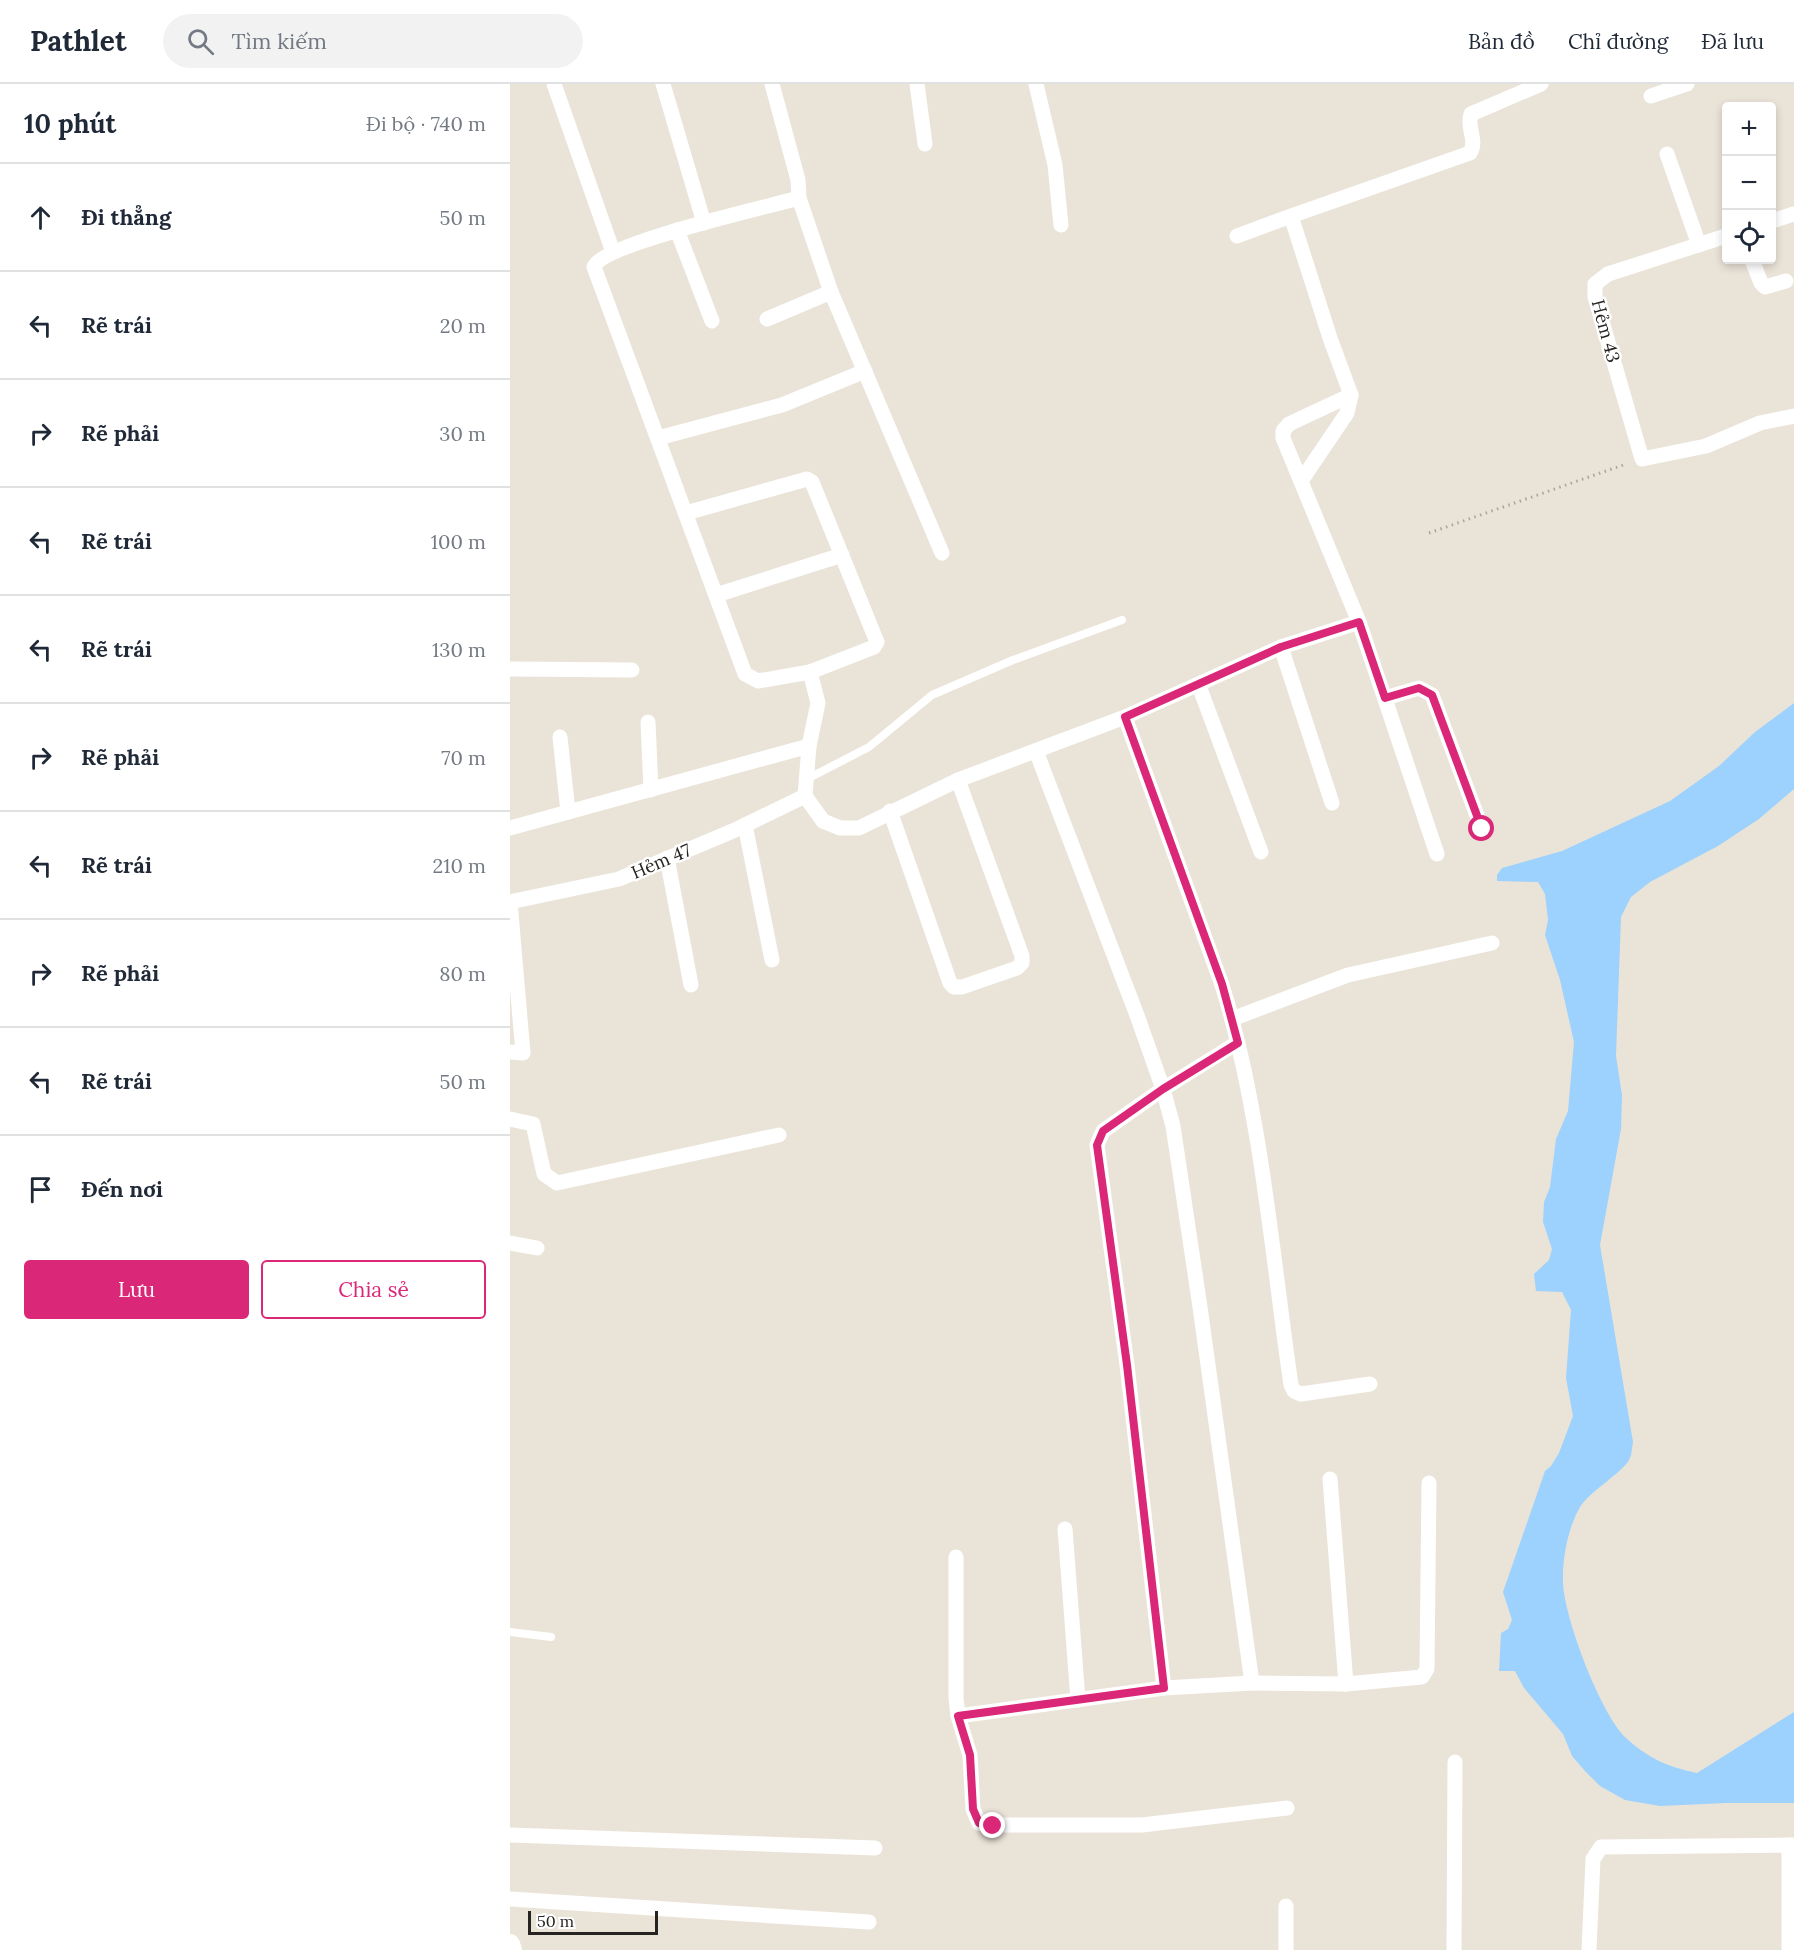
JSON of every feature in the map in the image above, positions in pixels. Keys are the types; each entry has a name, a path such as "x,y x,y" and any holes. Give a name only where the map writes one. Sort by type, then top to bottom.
{"street":[{"path":"554,84 613,252"},
{"path":"663,84 704,223"},
{"path":"772,84 798,180 799,198 831,292 942,554"},
{"path":"917,84 926,144"},
{"path":"1036,84 1055,165 1061,225"},
{"path":"1237,236 1470,153 1474,144 1469,126 1471,114 1541,84"},
{"path":"1651,96 1687,84"},
{"path":"1667,154 1700,244"},
{"path":"686,513 807,478 812,482 877,642 874,648 810,672 758,681 751,680 745,674 594,267 597,260 613,252 677,230 799,198"},
{"path":"1776,220 1794,213"},
{"path":"1291,216 1351,395 1347,413 1301,481"},
{"path":"677,230 712,321"},
{"name":"Hẻm 43","path":"1641,456 1595,297 1595,284 1608,274 1722,237"},
{"path":"1754,264 1761,284 1765,287 1786,281"},
{"path":"767,320 831,292"},
{"path":"658,438 782,405 865,371"},
{"path":"1351,395 1288,424 1283,431 1283,438 1359,622 1437,854"},
{"path":"1641,456 1706,446 1760,423 1794,416"},
{"path":"716,595 842,555"},
{"path":"810,672 818,703 809,746 805,796 823,821 840,828 859,828 958,780 1125,717 1199,686 1281,647 1359,622"},
{"path":"1281,647 1332,803"},
{"path":"510,669 632,670"},
{"path":"1199,686 1261,852"},
{"path":"1385,698 1419,688 1432,695 1482,829"},
{"path":"1125,717 1231,1014 1251,1106 1291,1385 1294,1391 1301,1394 1370,1384"},
{"path":"648,722 651,790"},
{"path":"560,737 568,812"},
{"path":"510,828 809,746"},
{"path":"1036,751 1138,1018 1163,1089 1173,1126 1252,1683"},
{"path":"890,811 950,983 954,987 963,987 1017,968 1022,963 1022,956 958,780"},
{"name":"Hẻm 47","path":"510,902 619,879 745,825 805,796"},
{"path":"745,825 772,960"},
{"path":"667,858 691,985"},
{"path":"510,902 523,1053 510,1052"},
{"path":"1231,1014 1348,975 1492,943"},
{"path":"1164,1688 1127,1365 1097,1145 1103,1131 1163,1089 1238,1043"},
{"path":"510,1119 533,1124 544,1174 557,1183 779,1135"},
{"path":"510,1243 537,1248"},
{"path":"1330,1479 1346,1684"},
{"path":"958,1716 1164,1688 1252,1683 1346,1684 1422,1677 1426,1669 1430,1483"},
{"path":"1065,1529 1078,1700"},
{"path":"956,1557 958,1716 970,1755 973,1809 979,1823 993,1826 1142,1826 1287,1808"},
{"path":"1454,1950 1455,1762"},
{"path":"510,1835 875,1848"},
{"path":"1589,1950 1593,1859 1601,1847 1792,1845 1789,1950"},
{"path":"510,1899 869,1922"},
{"path":"1286,1906 1286,1950"},
{"path":"510,1944 511,1950"}],"lane":[{"path":"806,780 869,747 932,694 1013,660 1122,621"},
{"path":"510,1632 551,1636"}],"path":[{"path":"1429,533 1641,456"}],"water":[{"path":"1794,703 1794,789 1759,819 1718,846 1650,882 1631,897 1621,917 1616,1056 1622,1095 1621,1129 1600,1245 1633,1442 1629,1460 1620,1471 1585,1501 1576,1515 1565,1554 1563,1582 1565,1598 1585,1664 1615,1725 1625,1737 1658,1761 1697,1773 1794,1712 1794,1803 1660,1806 1625,1800 1600,1786 1572,1756 1563,1734 1524,1688 1515,1671 1499,1671 1501,1633 1508,1629 1512,1620 1503,1592 1545,1471 1559,1453 1573,1416 1566,1378 1571,1310 1562,1292 1536,1291 1534,1274 1549,1260 1552,1249 1543,1222 1544,1202 1550,1187 1556,1139 1568,1111 1574,1042 1560,980 1545,935 1548,920 1545,894 1538,882 1497,881 1497,875 1502,868 1562,851 1670,801 1719,766 1755,732"}],"route":[{"path":"993,1826 979,1823 973,1809 970,1755 958,1716 1164,1688 1127,1365 1097,1145 1103,1131 1163,1089 1238,1043 1222,984 1125,717 1199,686 1281,647 1359,622 1385,698 1419,688 1432,695 1482,829"}]}
